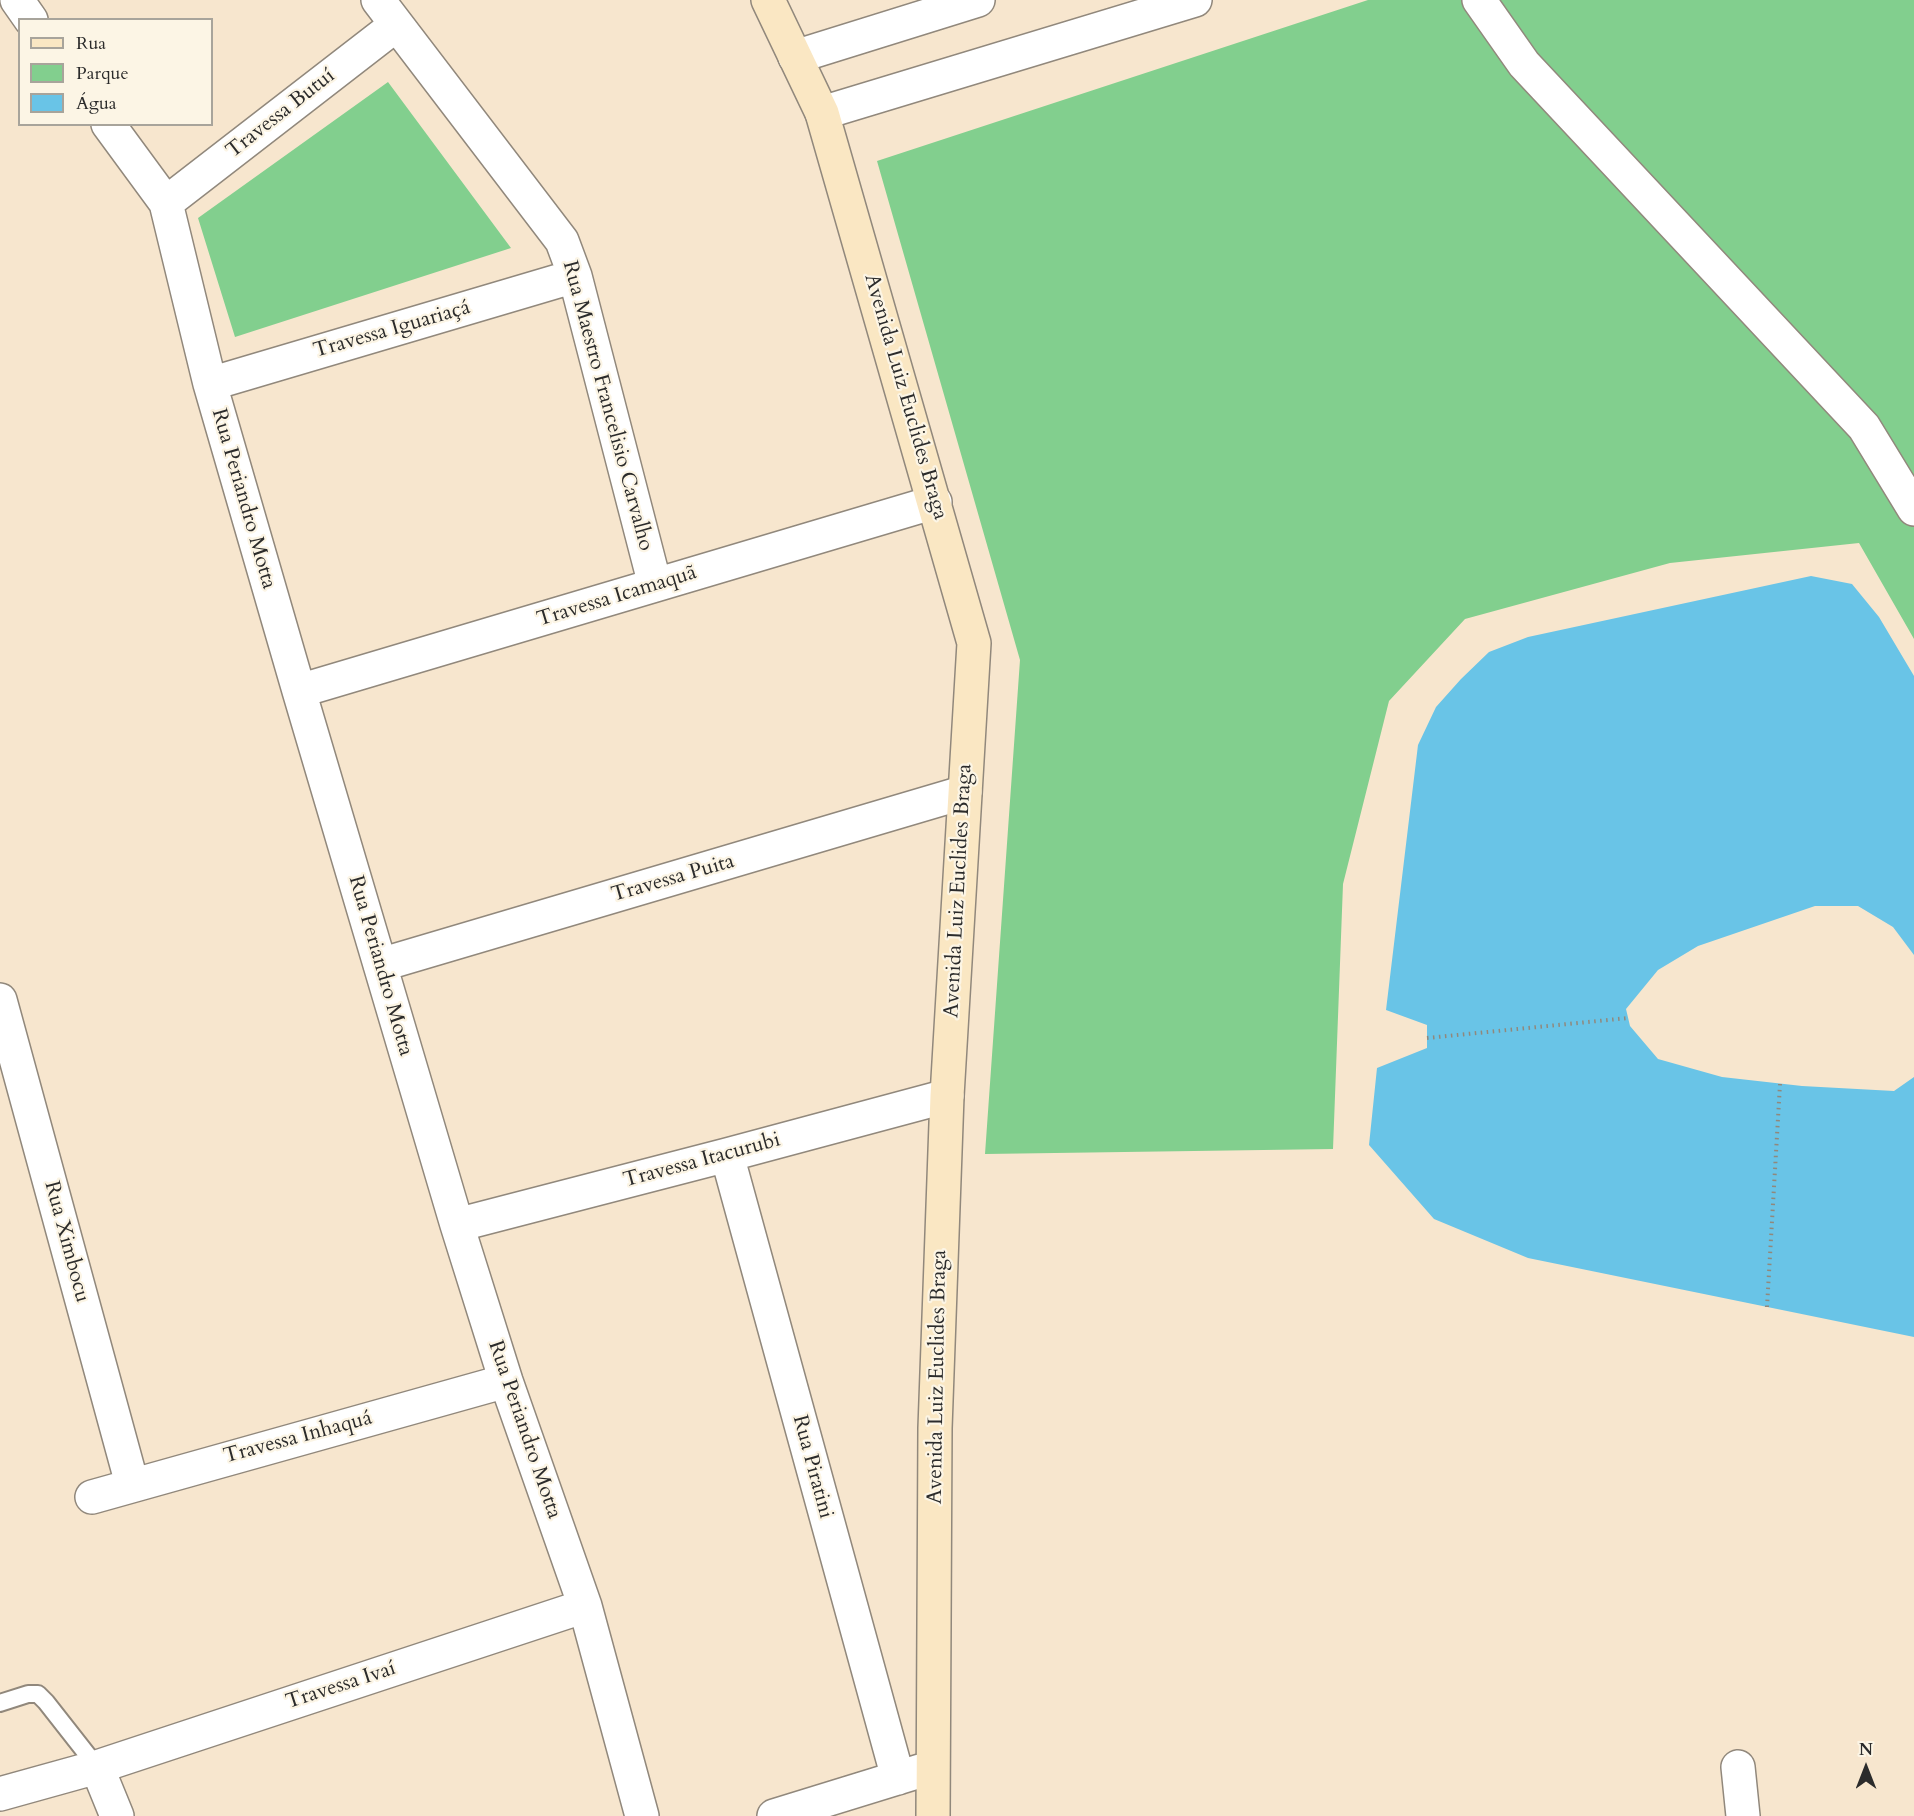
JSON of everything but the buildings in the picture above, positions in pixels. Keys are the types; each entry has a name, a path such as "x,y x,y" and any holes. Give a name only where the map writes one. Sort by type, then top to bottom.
{"main road":[{"name":"Avenida Luiz Euclides Braga","path":"768,0 822,113 974,643 947,1096 935,1428 933,1816"}],"street":[{"path":"17,0 30,18"},
{"path":"795,57 978,0"},
{"path":"822,113 1195,0"},
{"path":"1479,0 1524,64 1864,427 1914,509"},
{"name":"Travessa Butuí","path":"166,203 387,13"},
{"name":"Rua Maestro Francelisio Carvalho","path":"387,13 562,241 575,276 655,585"},
{"name":"Rua Periandro Motta","path":"109,126 166,203 210,384 299,691 457,1225 506,1381 585,1606 642,1816"},
{"name":"Travessa Iguariaçá","path":"210,384 575,276"},
{"name":"Travessa Icamaquã","path":"299,691 935,502"},
{"name":"Travessa Puita","path":"380,965 965,792"},
{"name":"Rua Ximbocu","path":"0,1000 132,1484"},
{"name":"Travessa Itacurubi","path":"457,1225 947,1096"},
{"name":"Rua Piratini","path":"727,1155 898,1778"},
{"name":"Travessa Inhaquá","path":"92,1497 506,1381"},
{"name":"Travessa Ivaí","path":"0,1794 96,1767 585,1606"},
{"path":"96,1767 117,1816"},
{"path":"774,1816 933,1767"},
{"path":"1738,1767 1743,1816"}],"lane":[{"path":"0,1703 28,1694 38,1694 96,1767"}],"path":[{"path":"1427,1038 1628,1018"},
{"path":"1767,1307 1780,1084"}],"green space":[{"path":"1368,0 1914,0 1914,639 1859,543 1670,563 1465,619 1389,701 1343,884 1333,1149 985,1154 1020,660 877,161"},
{"path":"388,82 511,248 235,337 198,218"}],"water":[{"path":"1811,576 1852,584 1879,617 1914,676 1914,955 1893,927 1858,906 1815,906 1698,946 1658,970 1626,1009 1630,1026 1658,1059 1722,1077 1802,1086 1894,1091 1914,1077 1914,1337 1528,1258 1434,1219 1369,1145 1377,1068 1427,1048 1427,1025 1386,1010 1418,745 1436,707 1489,652 1528,637"}]}
